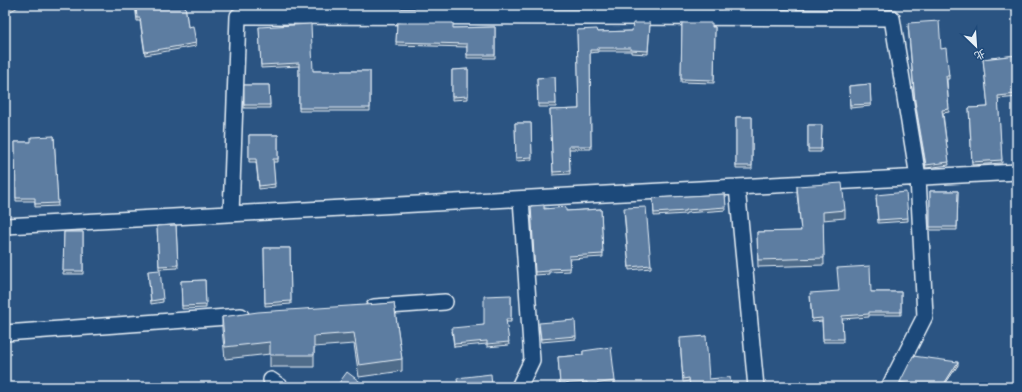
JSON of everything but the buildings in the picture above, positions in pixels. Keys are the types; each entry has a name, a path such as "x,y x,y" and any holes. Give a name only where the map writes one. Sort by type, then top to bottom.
{"street":[{"path":"230,214 238,16 892,18 918,177 925,316 889,387"},
{"path":"5,226 1017,172"},
{"path":"737,187 756,387"},
{"path":"520,387 532,360 521,199"},
{"path":"359,308 445,302"},
{"path":"5,333 257,315"}]}
